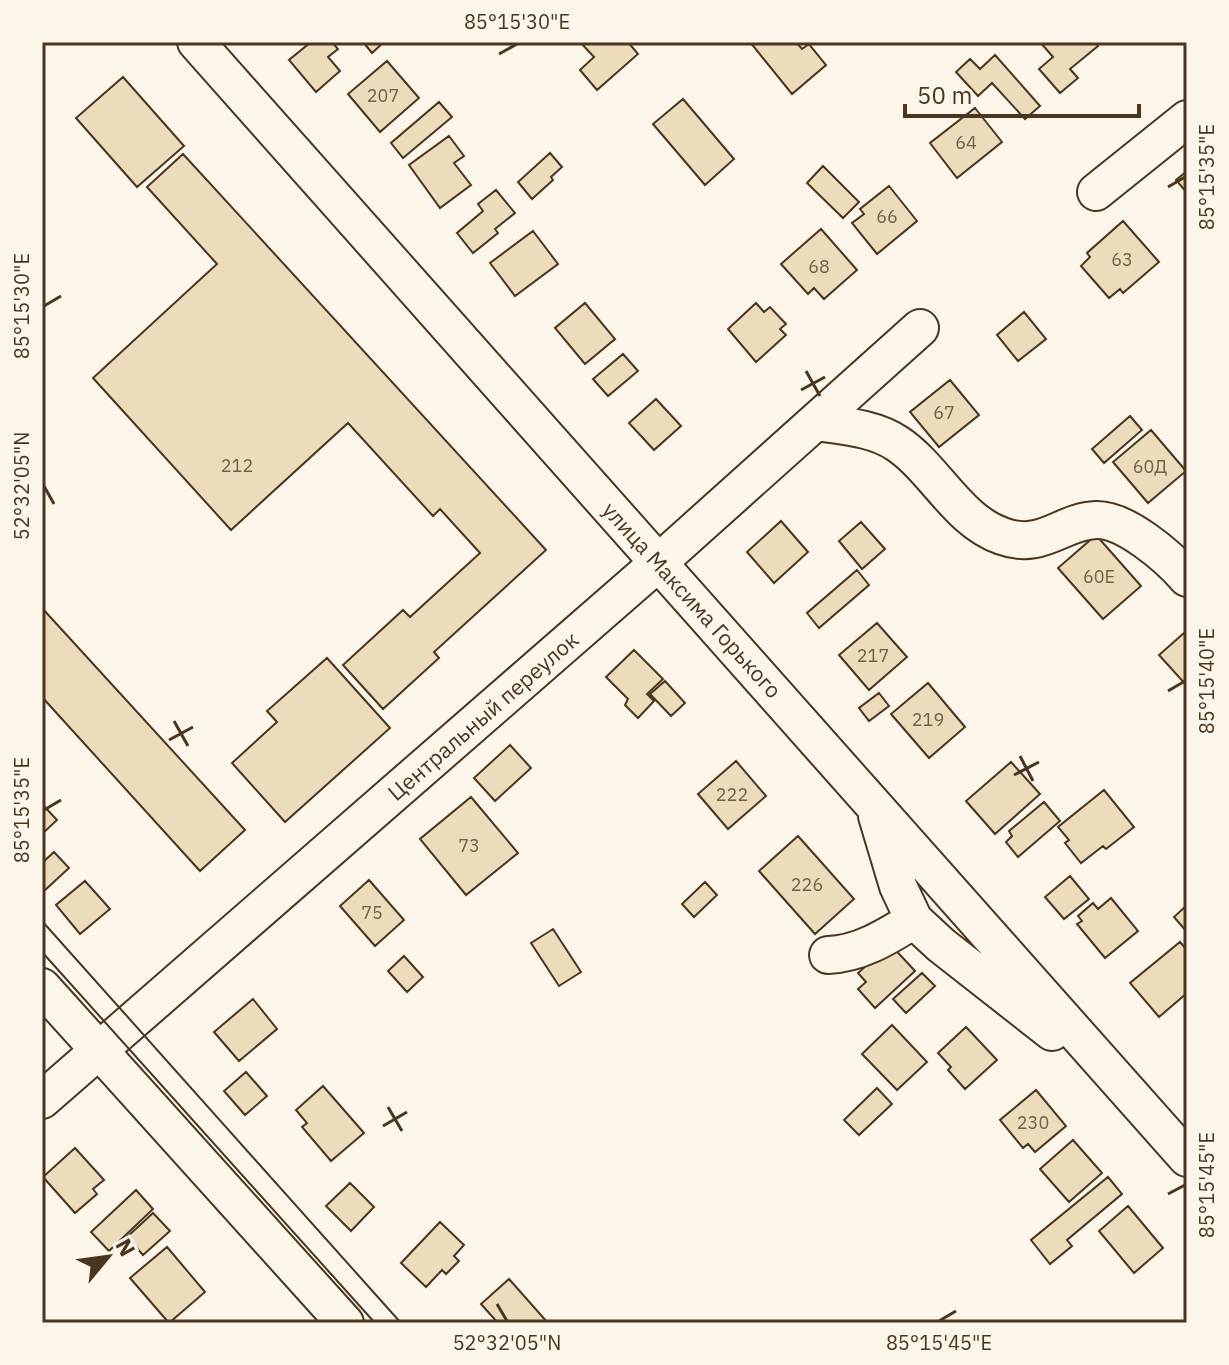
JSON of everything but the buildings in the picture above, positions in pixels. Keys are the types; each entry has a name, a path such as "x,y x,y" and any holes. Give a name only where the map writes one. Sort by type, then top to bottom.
{"street":[{"name":"улица Максима Горького","path":"196,42 1187,1158"},
{"path":"1096,192 1187,119"},
{"name":"Центральный переулок","path":"42,1100 658,563 920,328"},
{"path":"816,422 876,433 897,443 977,521 1000,536 1013,540 1042,538 1086,522 1106,521 1149,544 1187,578"},
{"path":"875,806 898,886 914,920 941,945 1058,1036 1116,1077"},
{"path":"828,955 869,945 914,920"},
{"path":"42,987 345,1323"}],"tram line":[{"path":"42,921 401,1323"},
{"path":"42,952 375,1323"}]}
